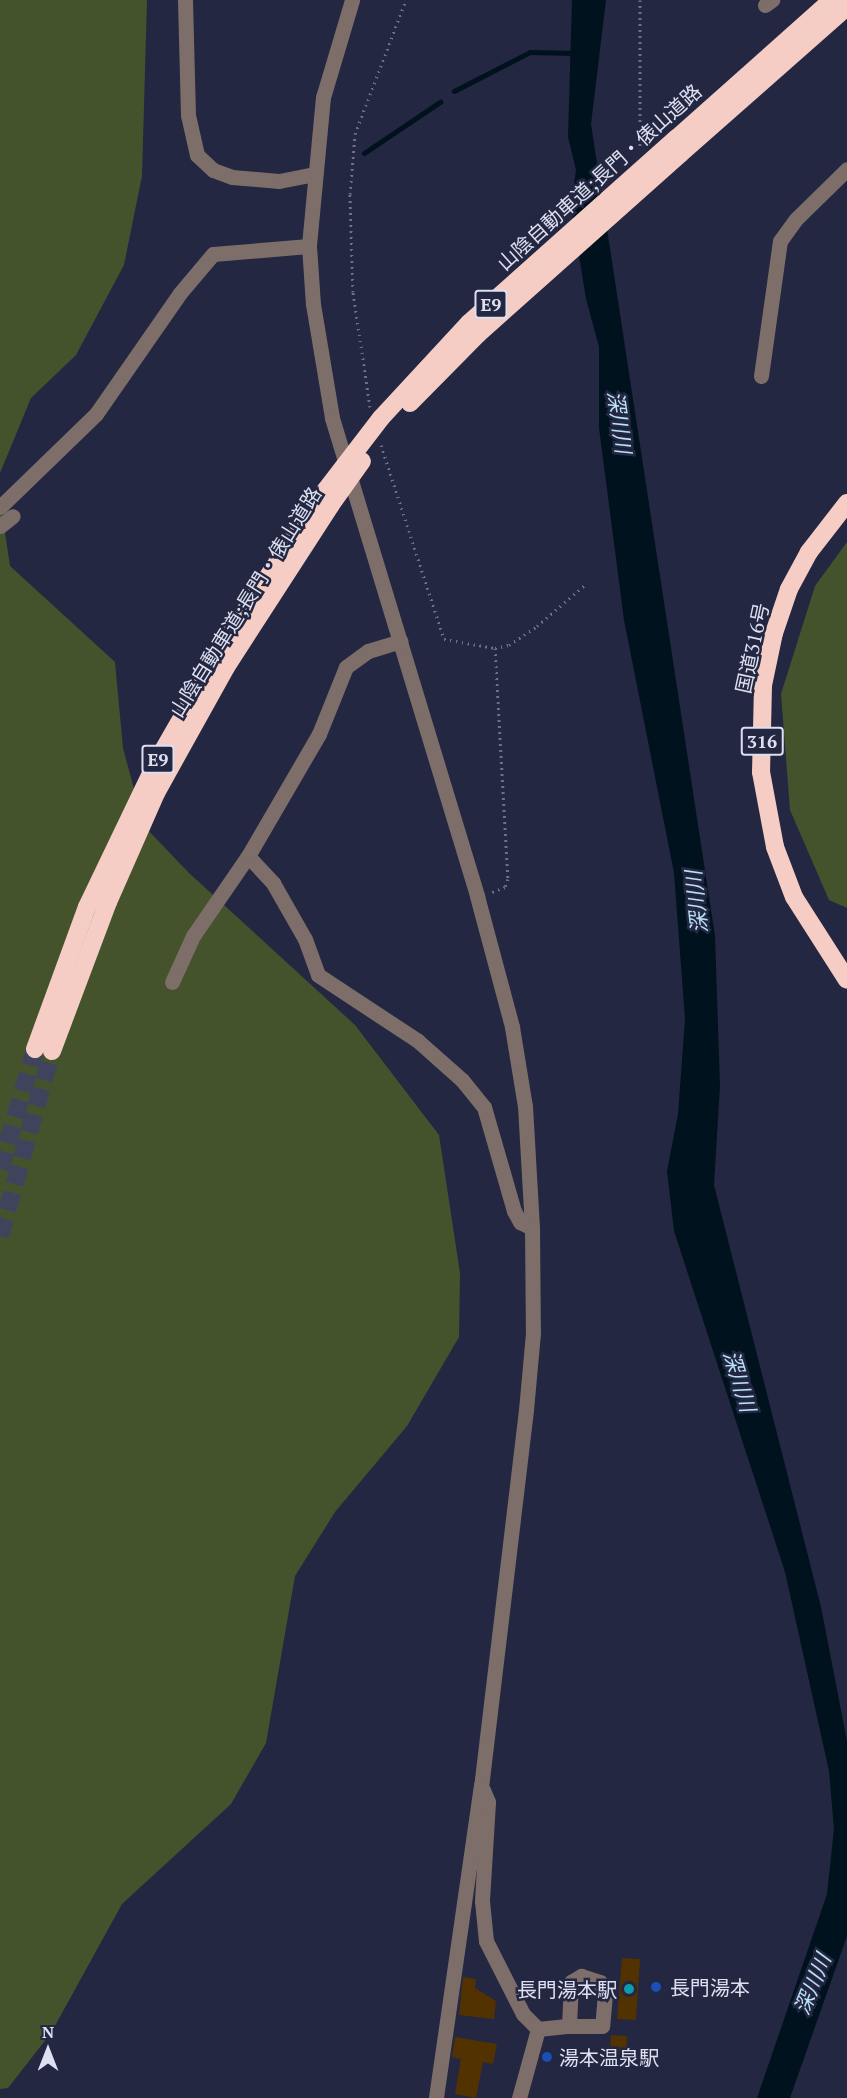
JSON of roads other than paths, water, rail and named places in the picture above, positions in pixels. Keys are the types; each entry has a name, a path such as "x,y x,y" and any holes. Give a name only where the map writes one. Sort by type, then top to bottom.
{"highway":[{"name":"山陰自動車道;長門・俵山道路","path":"679,146 832,0"},
{"name":"山陰自動車道;長門・俵山道路","path":"44,1050 87,907 157,761 245,610 327,498 381,417 469,323 847,7"},
{"name":"国道316号","path":"847,503 809,552 789,589 774,633 763,685 761,772 775,847 794,897 847,980"}],"street":[{"path":"185,0 188,115 197,155 213,170 232,177 279,181 315,174"},
{"path":"352,0 323,97 309,246 313,304 332,418 477,896 514,1038 525,1106 532,1228 533,1333 526,1410 481,1785 436,2098"},
{"path":"761,376 780,241 796,219 847,169"},
{"path":"0,507 96,414 180,293 213,254 309,246"},
{"path":"0,526 13,516"},
{"path":"172,982 193,936 248,856 319,734 346,667 368,651 400,641"},
{"path":"248,856 278,892 305,939 318,975 418,1041 462,1080 484,1107 514,1211 520,1222 532,1228"},
{"path":"481,1785 488,1802 482,1901 486,1941 523,2014 537,2029"},
{"path":"537,2029 569,2026"},
{"path":"519,2098 537,2029"}],"water":[{"name":"深川川","path":"572,0 606,0 591,124 715,936 720,1086 714,1185 821,1607 847,1741 847,1936 790,2098 757,2098 827,1894 834,1829 829,1771 785,1572 674,1231 667,1171 678,1114 685,1019 674,873 624,620 599,428 599,347 586,299 571,206 576,170 568,137"}],"waterway":[{"path":"454,91 530,52 575,53"},
{"path":"364,153 440,102"}],"tunnel":[{"path":"0,1169 35,1049"},
{"path":"0,1236 52,1051"}],"place":[{"name":"長門湯本","path":"656,1987"},
{"name":"長門湯本駅","path":"629,1989"},
{"name":"湯本温泉駅","path":"547,2057"}]}
